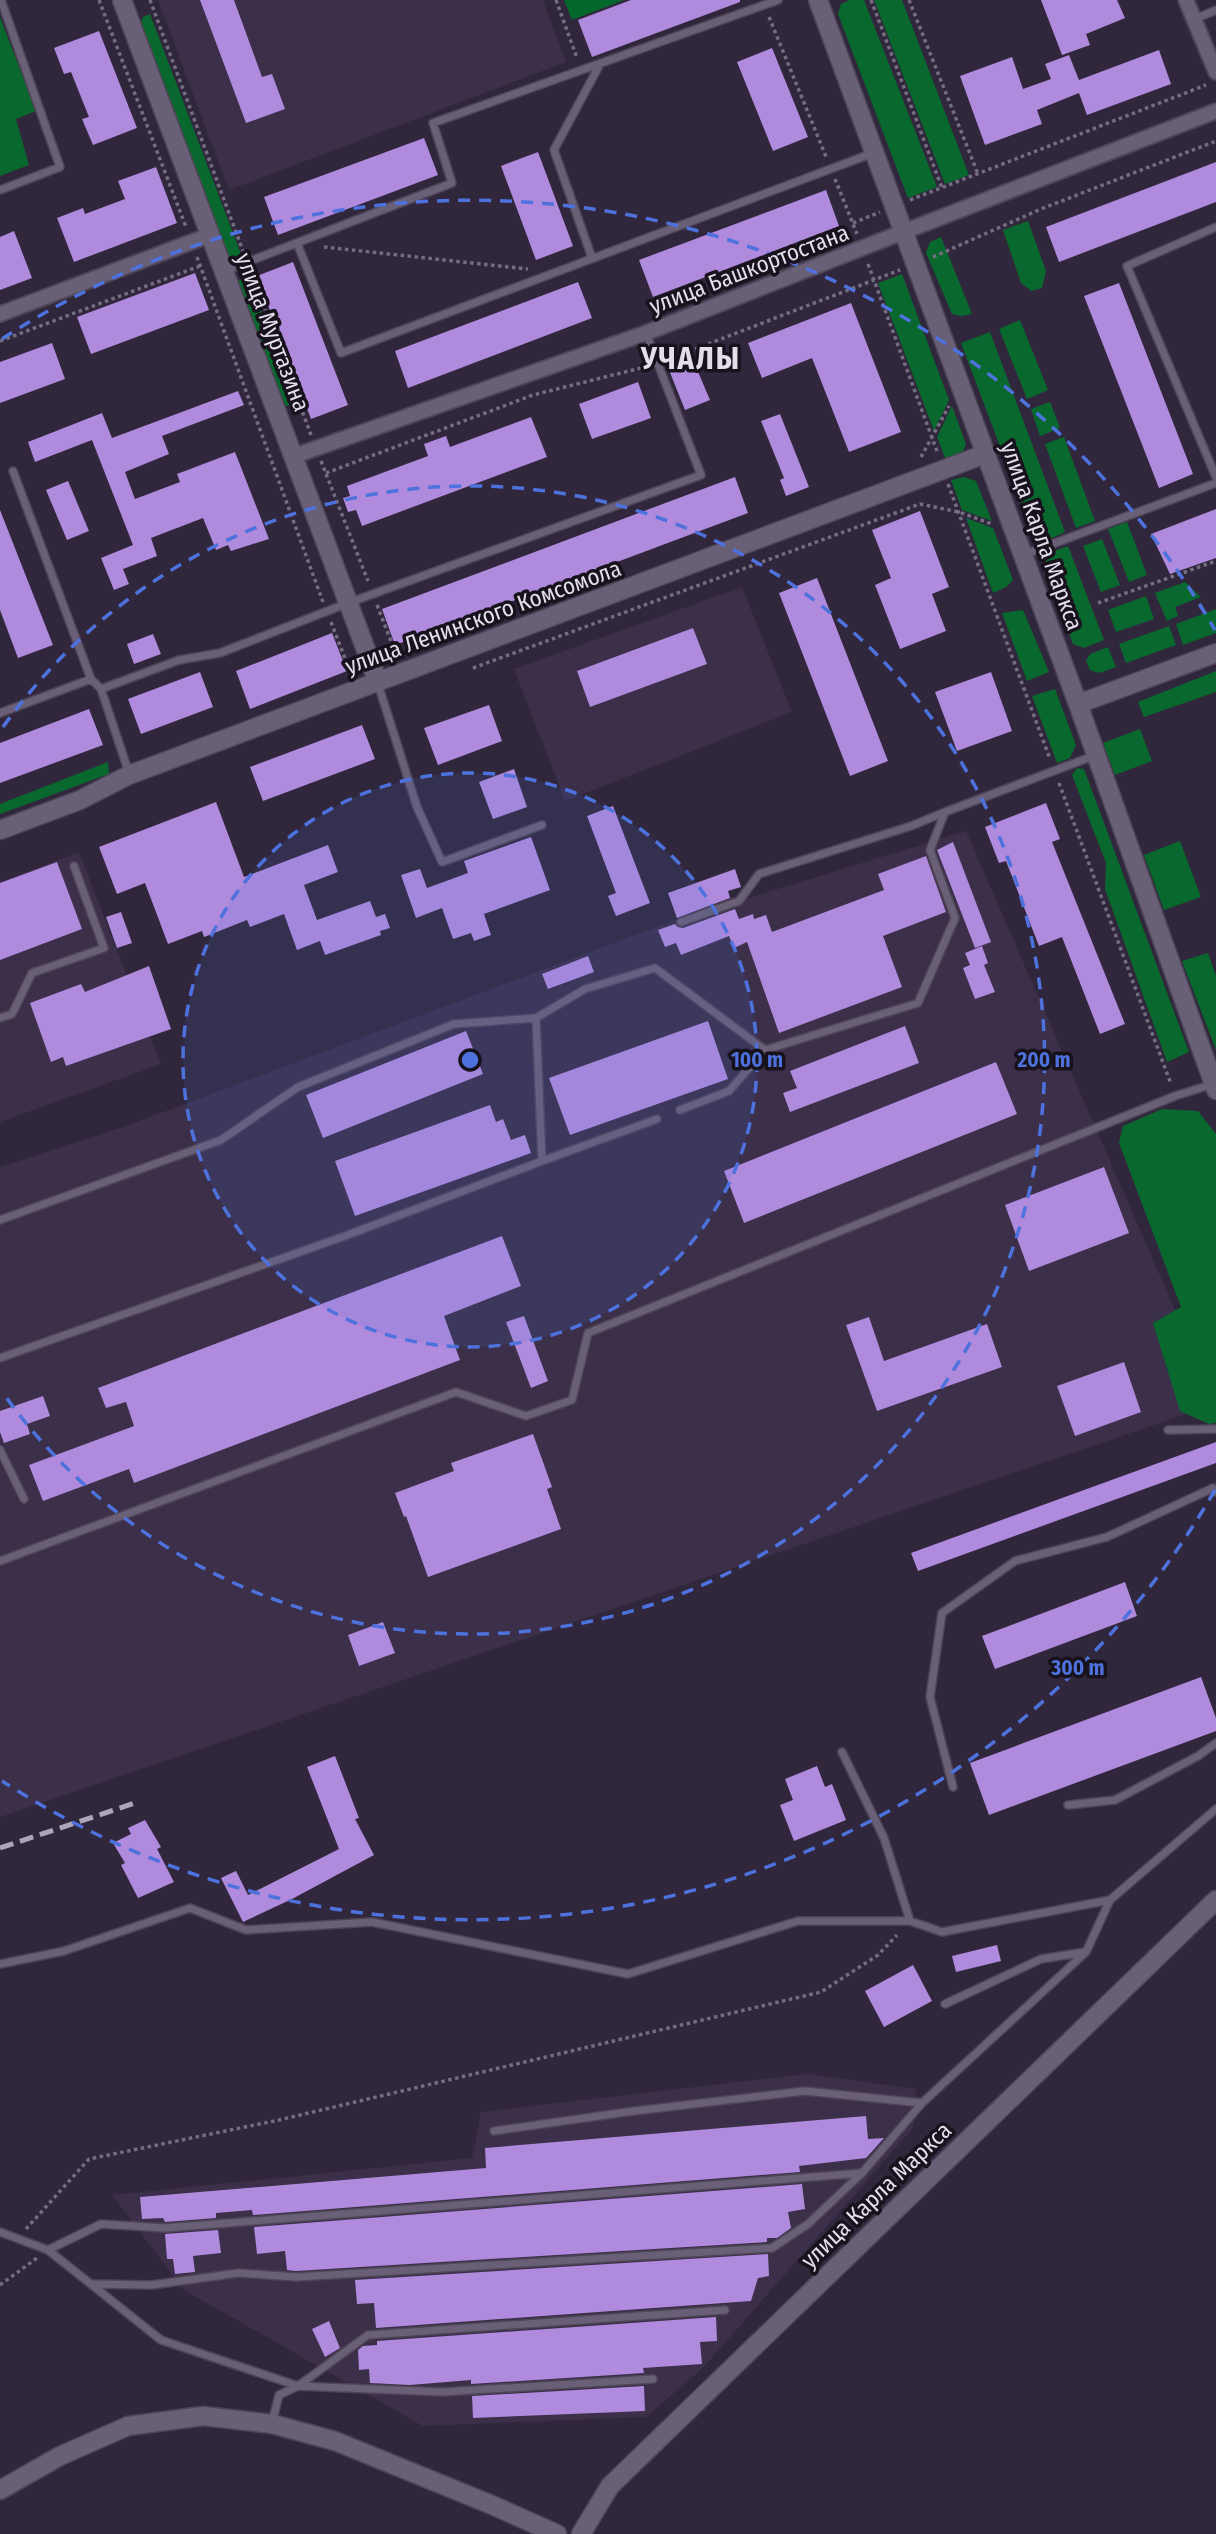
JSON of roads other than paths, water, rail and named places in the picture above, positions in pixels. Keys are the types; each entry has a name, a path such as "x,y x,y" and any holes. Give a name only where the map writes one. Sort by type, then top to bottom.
{"main road":[{"name":"улица Муртазина","path":"122,0 378,682"},
{"name":"улица Карла Маркса","path":"824,2 902,232 1079,704 1215,1087"},
{"name":"улица Ленинского Комсомола","path":"0,830 80,800 129,775 985,454"},
{"path":"1079,704 1216,653"},
{"name":"улица Карла Маркса","path":"582,2534 610,2486 1216,1900"},
{"path":"0,2490 60,2456 128,2426 203,2416 272,2424 335,2441 556,2534"}],"street":[{"path":"1186,0 1216,72"},
{"name":"улица Башкортостана","path":"294,456 646,333 1216,111"},
{"path":"0,314 210,236"}],"lane":[{"path":"0,190 60,167 1,0"},
{"path":"224,271 452,183 433,122 778,0"},
{"path":"1194,20 1216,10"},
{"path":"592,258 554,150 601,63"},
{"path":"299,242 341,353 874,153"},
{"path":"1216,227 1127,266 1216,477"},
{"path":"102,689 179,660 220,653 348,603 701,475 646,333"},
{"path":"13,471 91,679 102,689 129,775"},
{"path":"1023,555 1216,483"},
{"path":"0,713 91,679"},
{"path":"378,682 417,807 442,862 542,825"},
{"path":"681,922 739,901 759,874 911,826 1096,755"},
{"path":"680,1110 729,1091 765,1049 918,1003 955,918 930,850 945,812"},
{"path":"0,1018 12,1014 32,974 104,948 74,866"},
{"path":"0,1220 221,1140 298,1087 454,1024 536,1018 585,989 655,968 765,1049"},
{"path":"536,1018 542,1161"},
{"path":"0,1561 456,1392 526,1416 572,1400 588,1333 1175,1096 1215,1087"},
{"path":"0,1358 345,1236 657,1119"},
{"path":"1168,1430 1216,1429"},
{"path":"0,1450 24,1499"},
{"path":"953,1787 930,1697 942,1613 1015,1562 1107,1537 1213,1488 1216,1492"},
{"path":"1068,1805 1115,1800 1198,1756 1216,1743"},
{"path":"842,1752 884,1838 910,1921"},
{"path":"92,2284 152,2285 238,2273 296,2277 772,2248 808,2224 862,2173 922,2104 1086,1952 1110,1900 1216,1809"},
{"path":"0,1964 64,1951 190,1908 246,1930 372,1922 628,1974 798,1921 910,1921 942,1932 1110,1900"},
{"path":"945,2004 1041,1959 1086,1952"},
{"path":"494,2131 634,2110 805,2091 922,2104"},
{"path":"48,2250 102,2224 165,2228 862,2173"},
{"path":"0,2231 48,2250 161,2340 298,2386 442,2392 653,2379"},
{"path":"272,2424 279,2395 298,2386 368,2334 725,2310"}],"railway":[{"path":"0,1848 138,1802"}],"district":[{"name":"УЧАЛЫ","path":"691,359"}]}
